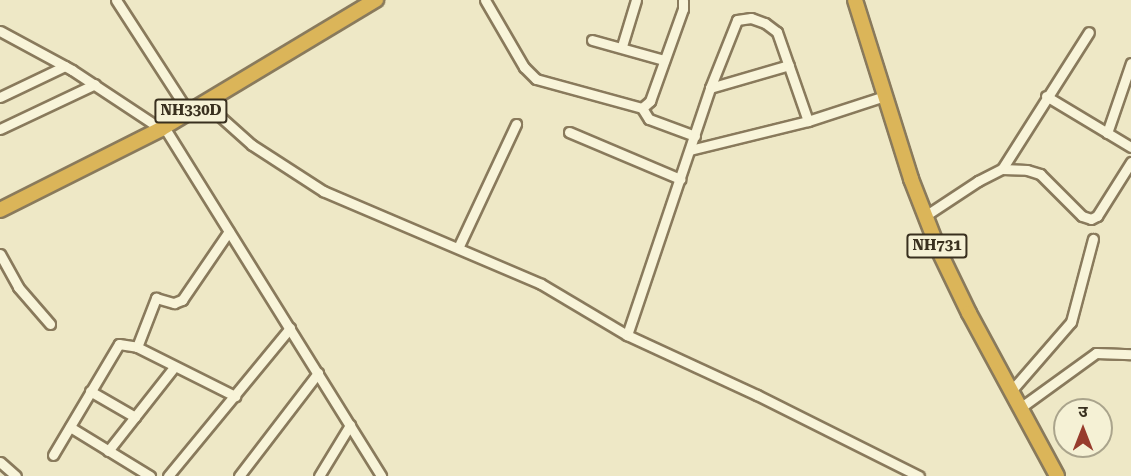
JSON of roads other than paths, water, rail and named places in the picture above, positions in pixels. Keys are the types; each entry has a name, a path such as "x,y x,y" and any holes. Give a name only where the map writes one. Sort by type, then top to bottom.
{"highway":[{"name":"NH330D","path":"0,210 189,113 357,5 376,0"},
{"name":"NH731","path":"855,0 925,216 953,282 1057,476"}],"street":[{"path":"116,0 189,113"},
{"path":"485,0 524,67 536,79 642,108 649,119 695,136"},
{"path":"622,46 636,0"},
{"path":"642,108 650,102 683,9 683,0"},
{"path":"627,335 710,88 735,23 742,18 751,18 773,28 789,65 808,121"},
{"path":"0,31 65,66 162,128 229,231 381,476"},
{"path":"1002,169 1046,96 1089,32"},
{"path":"592,40 622,46 664,60"},
{"path":"1107,133 1131,63"},
{"path":"710,88 789,65"},
{"path":"0,97 65,66"},
{"path":"0,129 95,84"},
{"path":"690,150 808,121 885,96"},
{"path":"1046,96 1131,147"},
{"path":"205,103 252,145 323,192 541,284 627,335 757,395 920,476"},
{"path":"458,248 516,124"},
{"path":"569,132 680,179"},
{"path":"925,216 978,181 1002,169 1027,170 1040,174 1082,216 1091,219 1096,216 1131,162"},
{"path":"137,347 156,298 174,303 182,300 229,231"},
{"path":"1011,391 1071,322 1094,239"},
{"path":"0,254 18,287 50,324"},
{"path":"168,476 290,328"},
{"path":"53,455 116,346 122,344 137,347 235,396"},
{"path":"1020,408 1096,353 1131,354"},
{"path":"108,450 174,367"},
{"path":"239,476 318,373"},
{"path":"90,391 135,417"},
{"path":"319,476 350,425"},
{"path":"70,427 150,476"},
{"path":"0,462 16,476"}]}
